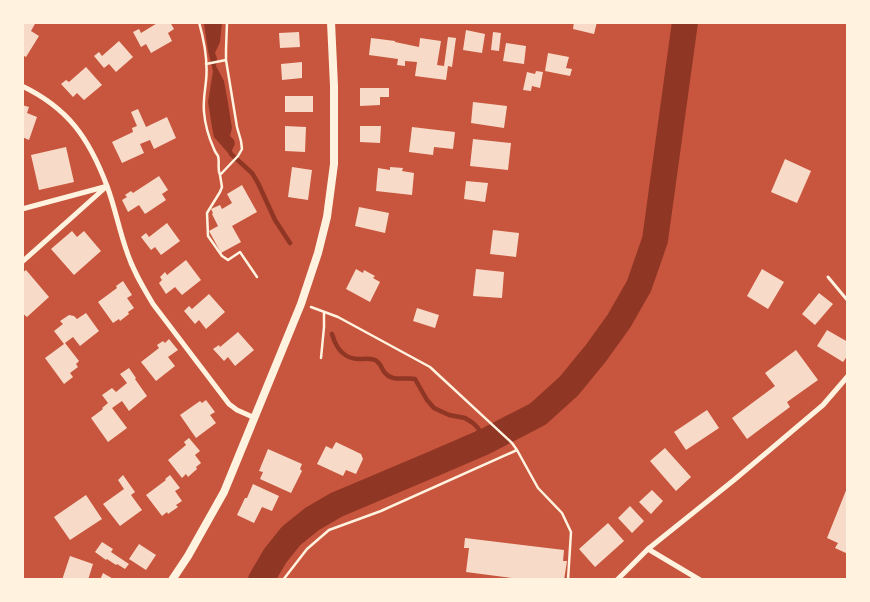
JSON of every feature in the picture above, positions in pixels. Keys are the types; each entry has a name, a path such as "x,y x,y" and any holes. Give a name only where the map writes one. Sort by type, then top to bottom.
{"street":[{"path":"172,580 188,556 224,492 301,304 318,253 327,217 334,164 332,22"},
{"path":"22,86 47,99 73,123 86,140 107,186 127,252 142,287 229,404 255,418"},
{"path":"22,209 107,186"},
{"path":"22,262 107,186"},
{"path":"616,580 648,549 823,405 848,376"},
{"path":"648,549 700,580"}],"lane":[{"path":"828,277 848,301"}],"path":[{"path":"199,22 208,63 203,101 204,110 207,129 219,156 218,168 222,187 207,213 208,236 222,256 228,260 240,252 257,277"},
{"path":"220,175 242,152 226,60 227,22"},
{"path":"208,63 226,60"},
{"path":"301,304 338,317 430,367 512,443 538,488 562,513 572,532 568,580"},
{"path":"321,358 324,312"},
{"path":"283,580 307,549 328,530 381,511 517,450"}],"shaded area":[{"path":"204,23 222,23 220,42 215,53 217,58 216,66 224,81 228,103 232,128 230,136 235,144 231,154 214,137 208,102 213,71"}],"building":[{"path":"22,22 36,22 31,31 39,36 26,57 22,55"},
{"path":"159,22 170,22 174,29 168,33 172,41 151,53 146,44 141,47 133,32 139,29 141,33"},
{"path":"574,22 597,22 594,34 573,29"},
{"path":"466,30 485,34 482,53 463,50"},
{"path":"299,32 300,47 280,48 279,33"},
{"path":"493,32 501,33 499,51 491,50"},
{"path":"448,37 456,38 452,67 448,66 446,80 415,76 417,62 405,61 405,66 397,65 398,59 369,55 371,38 419,47 420,38 441,41 437,65 444,66"},
{"path":"119,41 133,57 116,72 109,64 104,68 94,56 99,52 102,56"},
{"path":"506,43 526,46 524,64 503,61"},
{"path":"548,53 569,57 566,68 572,69 570,76 545,71"},
{"path":"302,62 302,78 282,80 281,64"},
{"path":"86,67 102,85 84,100 77,93 73,97 61,84 66,80 69,82"},
{"path":"536,71 543,72 540,88 532,86 531,91 523,90 527,72 535,74"},
{"path":"360,88 389,88 389,97 380,97 380,105 360,106"},
{"path":"285,96 313,96 313,112 285,112"},
{"path":"473,102 507,106 504,128 471,123"},
{"path":"22,105 29,107 27,113 37,117 29,140 22,137"},
{"path":"138,109 146,127 167,117 176,138 154,149 150,140 140,144 144,153 122,163 112,142 133,132 132,128 137,126 131,112"},
{"path":"285,126 306,127 305,152 285,151"},
{"path":"360,126 381,126 380,143 360,142"},
{"path":"412,127 455,132 453,149 434,147 433,155 409,152"},
{"path":"473,139 511,143 508,170 470,166"},
{"path":"66,147 74,182 39,190 31,155"},
{"path":"785,159 811,171 797,203 771,192"},
{"path":"292,167 312,170 308,200 288,197"},
{"path":"390,167 403,168 402,171 414,173 412,195 376,191 378,168 390,170"},
{"path":"159,176 168,190 162,194 166,200 145,214 139,205 128,212 122,200 127,197 125,195 131,191 133,193"},
{"path":"466,181 488,183 485,202 464,199"},
{"path":"242,185 257,212 232,226 241,242 221,253 209,231 218,226 211,209 220,205 222,209 232,203 227,194"},
{"path":"359,207 389,213 385,233 355,226"},
{"path":"167,223 180,241 161,255 155,247 151,250 141,237 146,233 149,237"},
{"path":"493,230 519,233 516,257 490,254"},
{"path":"72,231 77,237 84,231 101,251 74,275 51,249"},
{"path":"186,260 201,280 182,295 175,287 166,294 159,283 162,280 160,277 165,272 167,275"},
{"path":"356,269 363,273 364,270 375,276 373,278 380,282 370,302 346,289"},
{"path":"476,269 504,272 502,298 473,296"},
{"path":"762,269 784,282 768,309 747,296"},
{"path":"26,270 49,297 27,317 22,313 22,273"},
{"path":"123,281 132,295 127,298 134,308 120,321 119,319 113,323 98,302 117,288 116,286"},
{"path":"819,293 833,304 815,325 802,314"},
{"path":"209,294 225,312 206,329 199,320 195,324 184,311 189,306 192,309"},
{"path":"417,308 439,315 435,328 413,321"},
{"path":"86,313 99,331 80,346 73,337 65,343 79,361 76,364 78,367 70,373 73,377 64,384 45,358 64,344 54,331 63,324 60,321 69,315 77,319"},
{"path":"827,330 848,342 848,355 843,362 817,346"},
{"path":"238,332 254,350 235,366 228,357 224,361 213,349 219,345 220,347"},
{"path":"169,339 178,350 168,357 175,366 156,381 141,362 159,348 157,345 163,341 165,343"},
{"path":"796,350 818,380 787,402 790,407 747,439 732,418 775,386 765,373"},
{"path":"129,368 147,396 129,411 122,401 112,408 127,428 108,442 91,418 108,403 102,395 112,388 116,392 127,383 120,374"},
{"path":"206,400 215,412 210,415 216,423 196,438 180,415 200,401 202,403"},
{"path":"707,410 719,428 686,450 674,432"},
{"path":"189,438 200,451 195,455 201,463 188,477 186,474 182,478 168,460 186,445 184,442"},
{"path":"336,442 361,454 363,459 356,474 346,470 343,476 317,464 326,446 332,449"},
{"path":"665,448 691,477 676,491 650,461"},
{"path":"268,449 302,464 300,469 302,471 291,493 260,479 263,472 259,471"},
{"path":"123,475 135,492 131,495 142,510 120,526 103,504 124,489 118,480"},
{"path":"170,475 180,488 175,491 182,501 176,505 178,507 162,516 146,495"},
{"path":"253,484 279,496 272,511 262,507 254,523 237,515"},
{"path":"847,488 848,554 835,548 838,543 827,538"},
{"path":"652,490 663,501 651,514 639,502"},
{"path":"86,495 102,519 70,540 54,517"},
{"path":"630,506 644,521 632,533 618,518"},
{"path":"608,523 624,541 595,567 579,549"},
{"path":"465,538 564,550 563,561 567,561 564,580 527,580 466,572 469,548 464,548"},
{"path":"102,542 113,549 111,552 129,564 125,569 106,560 95,552"},
{"path":"139,544 156,555 146,570 129,559"},
{"path":"70,556 93,564 88,580 62,580"},
{"path":"103,573 115,580 100,580"}],"waterway":[{"path":"261,580 275,556 291,536 312,519 336,505 484,442 538,414 569,386 596,353 619,321 639,286 655,240 685,22"},
{"path":"229,149 231,154 252,173 275,220 290,243"},
{"path":"332,334 338,348 345,355 359,359 375,360 388,376 399,379 415,379 434,408 449,415 465,418 473,423 478,428 484,442"}]}
